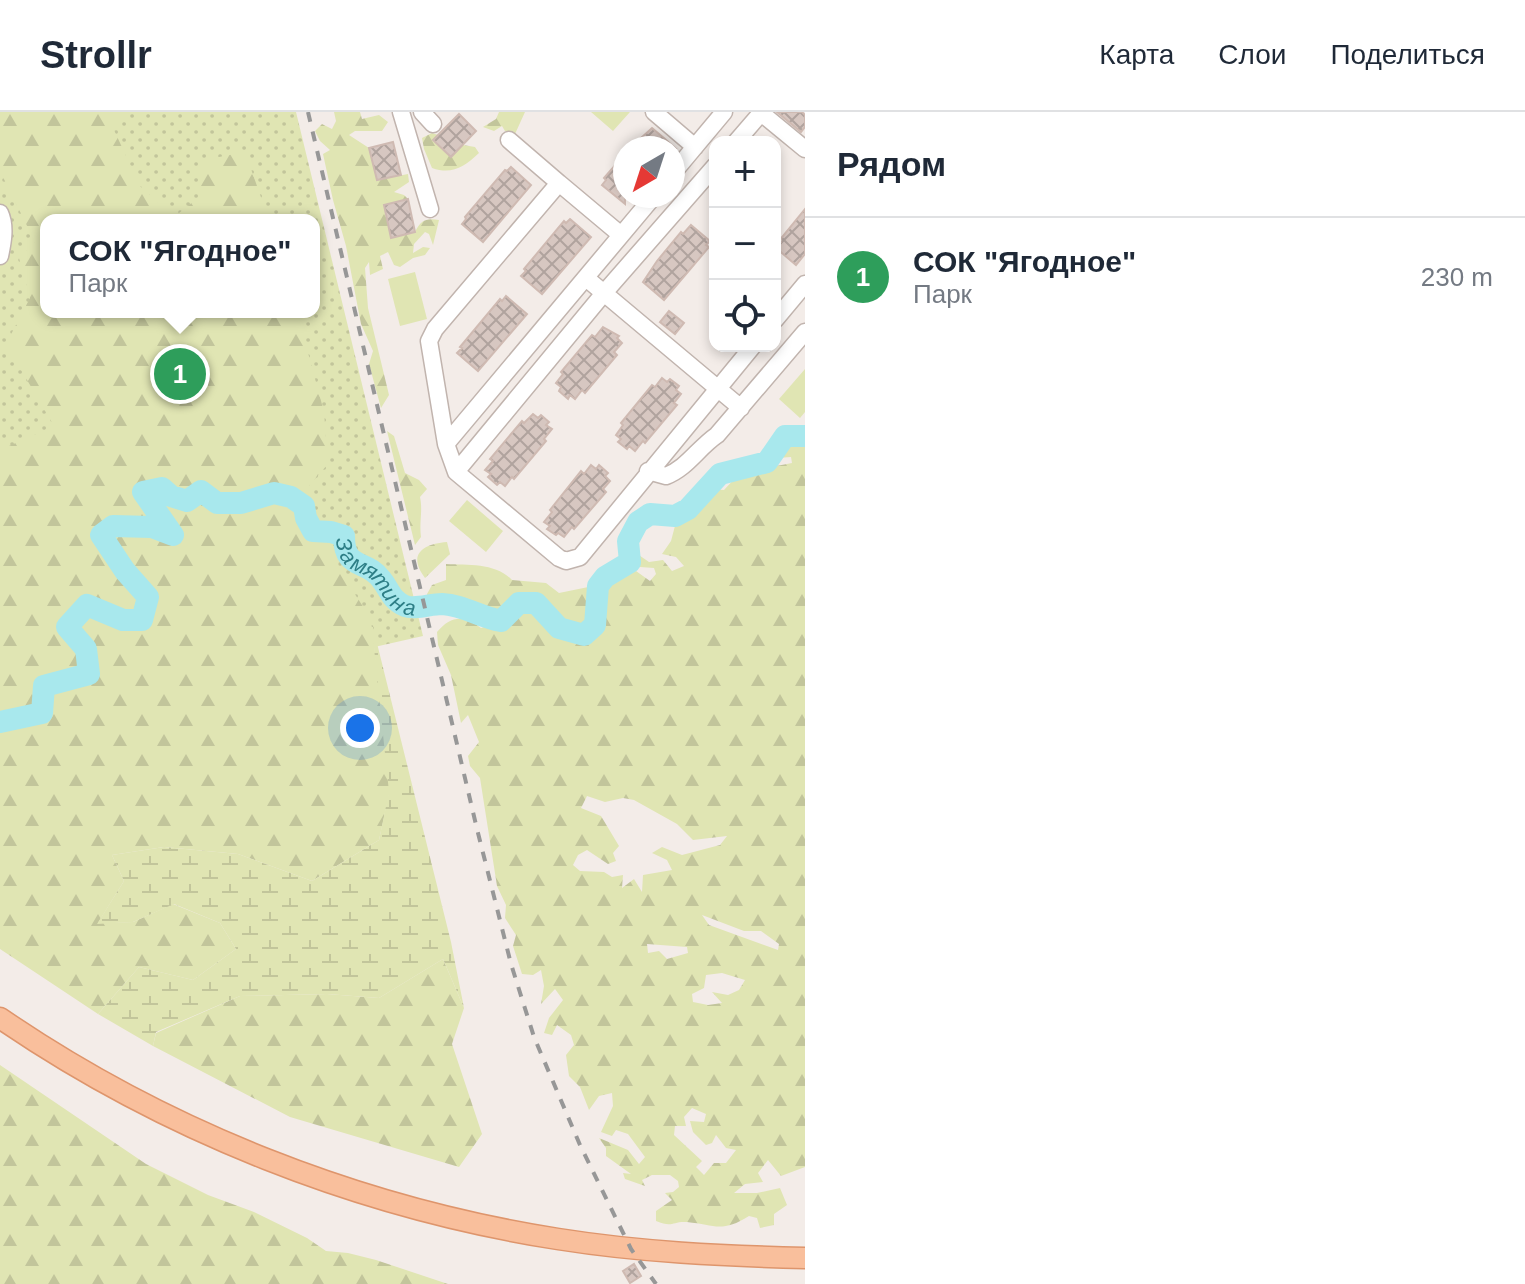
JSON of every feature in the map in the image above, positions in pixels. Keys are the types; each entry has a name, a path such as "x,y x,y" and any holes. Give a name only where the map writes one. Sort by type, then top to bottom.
{"main road":[{"path":"0,1018 89,1073 212,1135 334,1184 404,1205 477,1224 631,1249 805,1258"}],"lane":[{"path":"401,112 430,209"},
{"path":"654,112 695,147"},
{"path":"685,159 724,112"},
{"path":"741,136 760,112 805,149"},
{"path":"509,140 621,235"},
{"path":"456,472 604,293 709,173"},
{"path":"559,183 435,329 429,341 446,444 456,472 559,558 566,561 580,557 748,352"},
{"path":"446,444 644,208"},
{"path":"0,213 3,219 0,256"},
{"path":"586,278 741,408"},
{"path":"781,313 805,284"},
{"path":"648,471 666,476 678,472 717,435 805,332"}],"green space":[{"path":"0,112 296,112 423,636 0,732"},
{"path":"0,112 121,112 114,130 140,186 171,214 40,214 40,318 299,318 324,412 328,464 301,495 318,523 341,518 338,568 371,619 391,786 379,840 312,881 238,854 164,847 112,855 124,881 98,923 133,922 173,904 220,923 236,949 193,980 139,967 98,1014 0,949 0,450 54,426 6,344 30,298 19,258 35,242 0,171"},
{"path":"334,112 360,112 362,119 379,115 388,122 382,131 355,131 349,135 369,148 377,180 408,174 409,182 394,192 408,199 384,205 391,238 415,232 424,221 439,220 433,245 425,232 414,244 413,253 423,247 430,248 425,255 413,258 400,267 394,265 388,252 380,256 383,269 370,275 369,262 365,268 368,308 389,395 381,408 369,364 373,351 361,324 323,154 330,150 315,131 322,124 332,129 336,121"},
{"path":"499,112 525,112 515,134 505,131 502,126 494,131 483,127 496,119"},
{"path":"591,112 630,112 613,131"},
{"path":"432,133 438,135 434,140 451,157 463,145 475,147 479,153 457,168 446,171 432,168 422,138"},
{"path":"245,152 267,214 178,214 199,197 198,161"},
{"path":"415,272 427,319 400,326 388,279"},
{"path":"805,369 805,412 800,418 779,399"},
{"path":"387,431 394,436 405,473 419,480 427,489 420,497 421,537 415,545"},
{"path":"776,440 805,442 805,1167 781,1176 768,1160 758,1173 763,1182 745,1184 734,1193 757,1193 780,1188 787,1205 774,1214 774,1225 760,1228 757,1218 749,1216 725,1226 687,1222 666,1224 656,1221 656,1211 672,1200 665,1193 679,1187 678,1181 670,1175 652,1175 642,1180 645,1186 625,1179 623,1173 631,1174 606,1156 606,1148 599,1138 628,1150 639,1164 645,1157 628,1134 616,1130 612,1136 601,1132 613,1106 612,1093 599,1096 589,1110 580,1087 569,1076 566,1055 574,1045 571,1035 557,1025 552,1035 544,1033 549,1018 563,1000 555,989 541,1004 544,986 541,970 533,975 522,974 513,946 516,935 505,918 506,905 497,886 480,778 470,766 468,756 479,742 468,715 461,723 451,675 438,645 437,632 448,622 458,619 481,628 490,625 489,614 479,604 467,604 452,613 441,599 438,612 428,607 427,594 432,585 446,580 446,564 498,570 512,580 546,583 559,593 603,584 636,571 650,581 656,574 654,568 640,567 633,551 649,562 663,560 672,571 684,566 676,557 662,554 671,541 676,522 690,514 694,499 703,498 709,489 724,490 745,472 792,463 791,457 764,459 767,448","holes":["587,796 605,802 623,798 634,800 677,824 693,840 727,836 720,845 682,855 662,847 652,853 667,860 672,870 643,875 642,892 634,879 622,888 623,875 612,877 604,872 580,871 573,865 578,855 587,850 608,864 616,861 613,853 619,846 601,816 581,808","702,915 744,931 761,931 779,944 778,950 709,925","647,944 687,947 688,953 667,959 659,951 648,953","722,973 745,980 739,990 728,995 712,992 722,1003 708,1005 693,1002 692,994 704,988 706,975","692,1108 706,1114 704,1122 690,1121 693,1132 706,1145 712,1143 716,1135 726,1148 736,1150 726,1163 714,1163 704,1175 696,1167 702,1161 674,1135 675,1126 686,1126 684,1117"]},
{"path":"467,500 503,531 486,552 449,521"},
{"path":"447,542 450,554 425,578 417,563 420,552 431,545"},
{"path":"371,619 451,942 464,1008 443,959 379,998 327,994 240,996 156,1032 153,1046 98,1014 139,967 193,980 236,949 220,923 174,904 133,922 97,924 124,881 112,855 164,847 238,854 312,881 379,840 389,792"},
{"path":"443,959 464,1008 452,1044 482,1134 459,1167 290,1117 153,1046 156,1033 240,996 327,994 379,998"},
{"path":"0,1065 146,1164 208,1195 254,1212 326,1251 376,1260 448,1284 0,1284"}],"building":[{"path":"777,112 802,112 805,127 801,132"},
{"path":"459,114 476,131 451,157 433,140"},
{"path":"652,128 661,136 643,136"},
{"path":"393,142 401,175 377,180 369,148"},
{"path":"511,167 531,185 483,242 462,224 505,170"},
{"path":"613,168 613,194 602,185 606,180 604,178"},
{"path":"408,199 415,232 391,238 384,205"},
{"path":"805,209 805,254 796,265 781,252 781,239"},
{"path":"570,219 591,237 542,294 521,276 564,221 566,223"},
{"path":"691,225 709,240 706,245 709,247 664,300 643,282 681,232 683,234"},
{"path":"506,296 527,314 478,371 457,353 500,299 502,301"},
{"path":"669,311 684,323 675,334 660,322"},
{"path":"603,327 619,336 617,338 622,343 614,352 617,355 585,393 582,390 575,399 570,395 568,399 556,383 563,374 561,372 592,335 595,337"},
{"path":"662,378 667,382 670,379 679,386 676,390 681,394 674,403 677,405 645,443 643,441 635,451 629,446 627,449 618,442 621,439 616,435 623,425 621,423 652,385 655,387"},
{"path":"533,414 538,418 541,415 549,422 546,425 552,429 544,439 546,441 514,479 512,477 505,486 500,482 497,485 485,470 493,461 490,459 522,421 524,423"},
{"path":"591,465 596,469 599,465 608,473 605,476 610,481 603,489 606,492 574,529 572,527 564,537 558,533 556,535 547,529 550,526 544,522 552,512 550,510 581,471 584,474"},
{"path":"634,1264 641,1276 630,1283 623,1271"}],"waterway":[{"name":"Замятина","path":"0,722 42,713 44,686 89,674 86,649 67,627 87,605 123,620 142,620 148,597 125,571 101,535 113,526 152,527 173,535 143,492 162,488 171,496 187,501 201,491 217,503 241,503 274,493 291,497 304,506 313,531 344,536 345,547 352,560 375,573 400,604 413,607 450,605 501,621 519,603 536,603 559,628 584,635 595,625 598,586 605,577 630,562 628,541 638,522 650,514 675,516 688,509 720,474 767,462 785,436 805,436"}],"railway":[{"path":"308,112 511,964 534,1037 580,1145 631,1249 656,1284"}],"place":[{"name":"СОК \"Ягодное\"","path":"180,374"}]}
